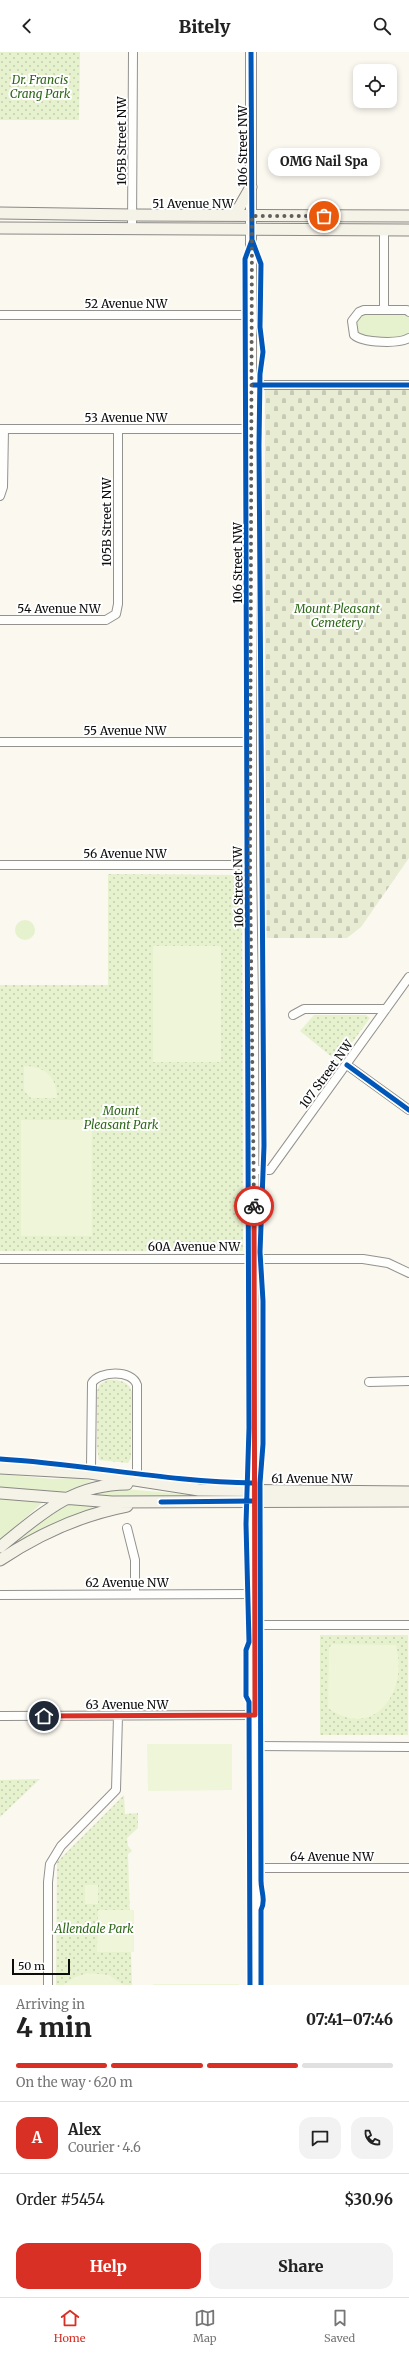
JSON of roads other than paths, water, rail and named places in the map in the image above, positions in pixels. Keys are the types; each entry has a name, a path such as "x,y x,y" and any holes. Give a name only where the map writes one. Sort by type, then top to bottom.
{"main road":[{"path":"221,216 239,208 252,187"},
{"name":"51 Avenue NW","path":"0,213 133,216 409,216"},
{"path":"0,228 252,231 409,230"},
{"name":"61 Avenue NW","path":"0,1468 90,1473 184,1488 254,1496 409,1501"},
{"path":"0,1547 53,1505 84,1490 114,1484 184,1488"},
{"name":"61 Avenue NW","path":"0,1493 64,1499 161,1502 254,1496 409,1492"},
{"path":"0,1560 34,1539 66,1524 111,1510 161,1502"}],"street":[{"name":"105B Street NW","path":"132,230 133,52"},
{"name":"106 Street NW","path":"252,52 250,866 254,1170 255,1985"},
{"path":"384,230 384,310"},
{"path":"409,312 407,310 364,310 359,312 352,321 354,335 365,341 402,341 409,338"},
{"name":"52 Avenue NW","path":"0,315 252,315"},
{"path":"251,385 409,385"},
{"path":"0,496 3,487 2,429"},
{"name":"53 Avenue NW","path":"2,429 251,429"},
{"name":"105B Street NW","path":"116,614 118,604 118,429"},
{"name":"54 Avenue NW","path":"0,620 106,620 116,614"},
{"name":"55 Avenue NW","path":"0,742 251,742"},
{"name":"56 Avenue NW","path":"0,865 250,866"},
{"name":"107 Street NW","path":"254,1170 270,1170 409,977"},
{"path":"293,1015 304,1008 386,1009"},
{"path":"347,1065 409,1110"},
{"name":"60A Avenue NW","path":"0,1259 363,1259 388,1263 409,1273"},
{"path":"91,1467 92,1383 94,1379 103,1375 124,1374 133,1378 138,1388 137,1474"},
{"path":"369,1382 409,1381"},
{"path":"127,1528 135,1560 135,1594"},
{"name":"62 Avenue NW","path":"0,1595 255,1594"},
{"path":"254,1625 409,1625"},
{"name":"63 Avenue NW","path":"0,1716 255,1715"},
{"path":"48,1985 48,1882 50,1864 61,1846 116,1790 118,1716"},
{"path":"255,1746 409,1747"},
{"name":"64 Avenue NW","path":"255,1868 409,1868"}],"place":[{"name":"OMG Nail Spa","path":"324,216"}],"park label":[{"name":"Dr. Francis Crang Park","path":"40,86"},
{"name":"Mount Pleasant Cemetery","path":"337,615"},
{"name":"Mount Pleasant Park","path":"121,1117"},
{"name":"Allendale Park","path":"94,1928"}]}
